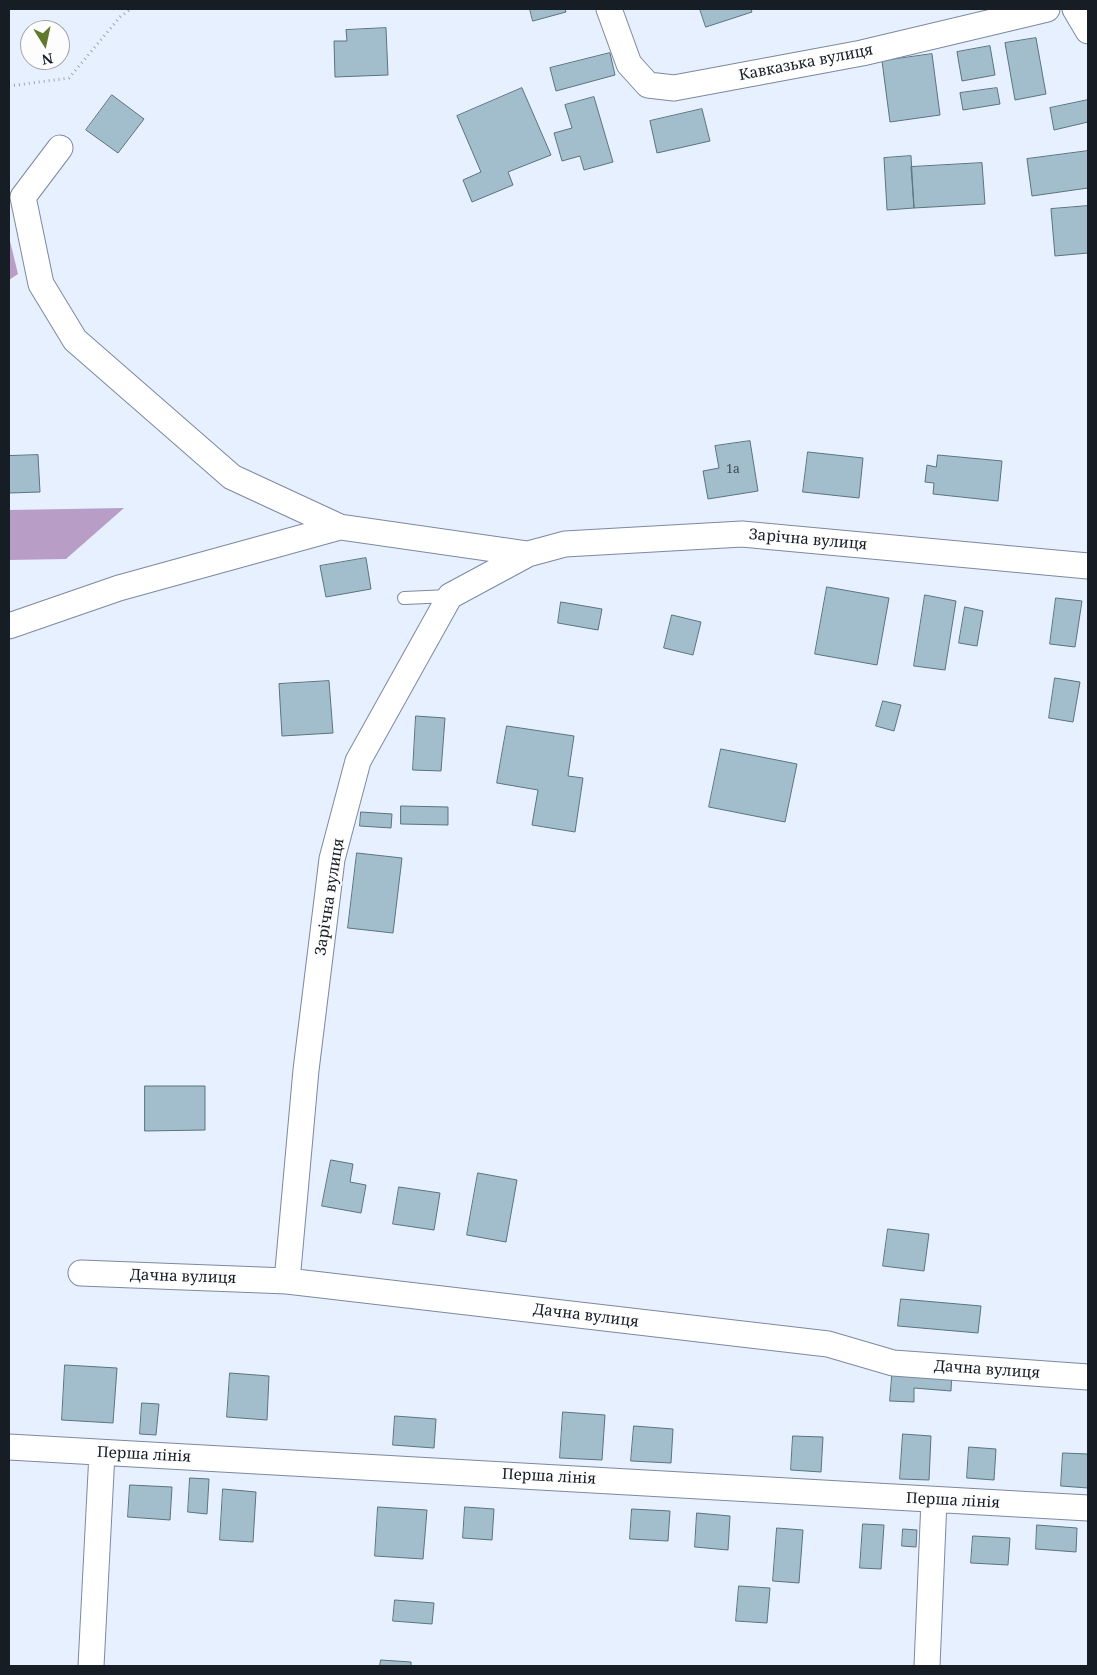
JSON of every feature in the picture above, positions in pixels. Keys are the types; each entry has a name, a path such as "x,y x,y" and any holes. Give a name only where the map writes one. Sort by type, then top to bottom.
{"street":[{"name":"Кавказька вулиця","path":"609,9 630,64 648,85 674,88 862,53 1046,9"},
{"path":"1075,9 1088,31"},
{"path":"60,148 24,197 41,284 75,340 232,477 340,527"},
{"name":"Зарічна вулиця","path":"9,626 119,588 340,527 528,554"},
{"name":"Зарічна вулиця","path":"287,1281 306,1070 332,859 358,761 450,596 528,554 565,544 742,534 1088,566"},
{"name":"Дачна вулиця","path":"81,1273 287,1281 828,1344 893,1363 1088,1377"},
{"name":"Перша лінія","path":"9,1447 1088,1508"},
{"path":"91,1666 102,1453"},
{"path":"927,1666 934,1500"}],"lane":[{"path":"404,598 450,596"}],"path":[{"path":"9,86 69,78 120,17 131,9"}],"shaded area":[{"path":"9,237 18,274 9,280"},
{"path":"124,508 66,559 9,560 9,510"}],"building":[{"path":"530,9 565,9 566,12 533,21"},
{"path":"700,9 751,9 752,12 706,27"},
{"path":"386,28 388,75 335,77 334,41 347,41 346,30"},
{"path":"1036,38 1046,94 1015,100 1005,43"},
{"path":"990,46 995,75 962,81 957,52"},
{"path":"610,53 615,75 556,91 550,68"},
{"path":"932,54 940,115 890,122 882,61"},
{"path":"522,88 551,155 508,172 513,185 472,202 463,180 481,172 457,116"},
{"path":"997,88 1000,104 963,110 960,93"},
{"path":"112,95 144,119 118,153 86,130"},
{"path":"594,97 613,162 584,170 580,156 562,161 554,133 572,128 565,105"},
{"path":"1088,100 1088,122 1054,130 1050,108"},
{"path":"702,109 710,141 657,153 650,121"},
{"path":"1088,151 1088,188 1032,196 1027,159"},
{"path":"911,156 914,208 887,210 884,158"},
{"path":"982,163 985,204 914,208 911,167"},
{"path":"1088,206 1088,253 1055,256 1051,209"},
{"path":"750,441 758,491 708,499 703,471 719,468 715,446"},
{"path":"808,452 863,458 859,498 803,492"},
{"path":"38,455 40,492 9,493 9,456"},
{"path":"938,455 1002,461 998,501 933,494 934,483 925,482 927,465 936,467"},
{"path":"366,558 371,589 326,597 320,566"},
{"path":"827,587 889,598 877,665 815,654"},
{"path":"925,595 956,601 945,670 914,666"},
{"path":"1056,598 1082,601 1075,647 1050,644"},
{"path":"561,602 602,609 598,630 558,623"},
{"path":"965,607 983,611 977,646 959,643"},
{"path":"672,615 701,622 693,655 664,648"},
{"path":"1055,678 1080,682 1073,722 1049,718"},
{"path":"329,681 333,733 282,736 279,684"},
{"path":"883,701 901,705 894,731 876,726"},
{"path":"416,716 445,718 441,771 413,770"},
{"path":"507,726 574,736 568,776 583,778 575,832 532,825 538,790 497,783"},
{"path":"721,749 797,764 785,822 709,807"},
{"path":"401,806 448,807 448,825 401,824"},
{"path":"361,812 392,814 391,828 360,826"},
{"path":"357,853 402,858 393,933 348,928"},
{"path":"145,1086 205,1086 205,1130 145,1131"},
{"path":"331,1160 353,1164 350,1182 366,1185 361,1213 322,1206"},
{"path":"478,1173 517,1180 506,1242 467,1235"},
{"path":"399,1187 440,1193 434,1230 393,1224"},
{"path":"888,1229 929,1234 924,1271 883,1266"},
{"path":"901,1299 981,1306 978,1333 898,1326"},
{"path":"65,1365 117,1368 113,1423 62,1420"},
{"path":"893,1365 952,1369 951,1391 914,1388 914,1402 890,1401"},
{"path":"230,1373 269,1376 267,1420 227,1417"},
{"path":"142,1403 159,1404 156,1435 140,1434"},
{"path":"563,1412 605,1415 602,1460 560,1458"},
{"path":"395,1416 436,1419 434,1448 393,1445"},
{"path":"634,1426 673,1429 671,1463 631,1461"},
{"path":"903,1434 931,1436 929,1480 900,1479"},
{"path":"793,1436 823,1437 821,1472 791,1470"},
{"path":"969,1447 996,1449 994,1480 967,1478"},
{"path":"1063,1453 1088,1454 1088,1488 1061,1486"},
{"path":"190,1478 209,1479 207,1514 188,1512"},
{"path":"130,1485 172,1487 170,1520 128,1517"},
{"path":"223,1489 256,1492 253,1542 220,1540"},
{"path":"378,1507 427,1510 423,1559 375,1556"},
{"path":"465,1507 494,1509 492,1540 463,1538"},
{"path":"632,1509 670,1511 668,1541 630,1539"},
{"path":"697,1513 730,1516 728,1550 695,1547"},
{"path":"863,1524 884,1525 881,1569 860,1568"},
{"path":"1037,1525 1077,1528 1076,1552 1036,1549"},
{"path":"777,1528 803,1530 799,1583 773,1581"},
{"path":"903,1529 917,1530 916,1547 902,1546"},
{"path":"973,1536 1010,1538 1008,1565 971,1563"},
{"path":"739,1586 770,1588 767,1623 736,1621"},
{"path":"395,1600 434,1603 432,1624 393,1621"},
{"path":"381,1660 411,1662 411,1666 380,1666"}]}
